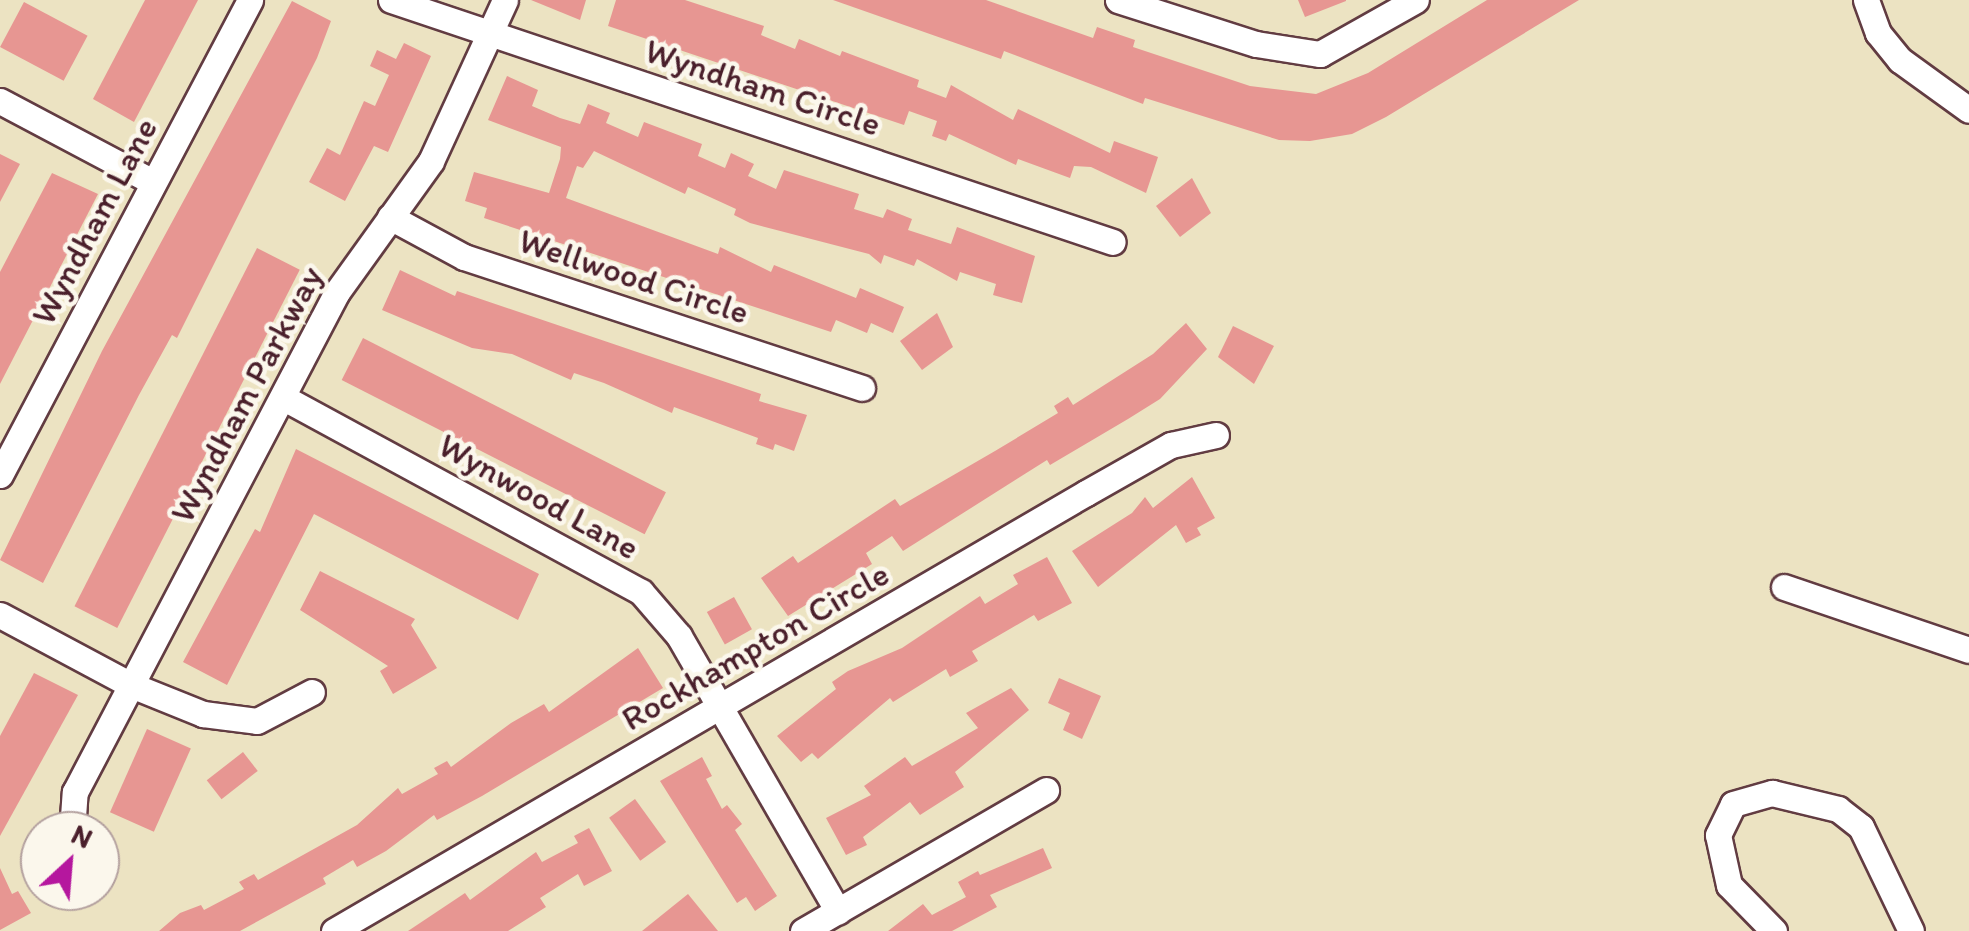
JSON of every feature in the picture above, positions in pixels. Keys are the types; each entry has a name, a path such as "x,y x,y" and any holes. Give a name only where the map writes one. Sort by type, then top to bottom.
{"street":[{"name":"Wyndham Lane","path":"0,474 250,0"},
{"name":"Wyndham Circle","path":"392,0 1113,242"},
{"name":"Wyndham Parkway","path":"73,811 74,792 338,292 431,161 505,0"},
{"path":"1118,0 1256,44 1320,54 1416,0"},
{"path":"1866,0 1878,33 1900,60 1969,110"},
{"path":"0,101 153,182"},
{"name":"Wellwood Circle","path":"390,217 464,257 862,388"},
{"name":"Wynwood Lane","path":"284,398 624,579 679,636 717,708 838,911"},
{"name":"Rockhampton Circle","path":"334,931 1171,445 1216,435"},
{"path":"1784,587 1969,650"},
{"path":"0,615 132,685 203,714 245,722 276,715 312,692"},
{"path":"803,931 1046,790"},
{"path":"1774,931 1729,885 1718,835 1732,804 1772,793 1838,808 1861,826 1911,931"}],"building":[{"path":"145,0 198,0 134,122 93,99"},
{"path":"531,0 586,0 580,20"},
{"path":"616,0 685,0 764,26 761,35 795,49 799,39 840,56 842,51 919,80 917,87 946,98 951,85 1013,120 1018,109 1110,153 1114,141 1158,157 1146,193 1091,167 1074,166 1070,178 1018,159 1016,165 949,134 946,141 932,136 937,121 909,111 904,125 608,26"},
{"path":"833,0 986,0 1093,38 1097,27 1135,40 1133,47 1250,86 1316,94 1368,73 1487,0 1579,0 1386,117 1352,134 1310,141 1279,140 1145,98 1143,104 1004,51 1001,59"},
{"path":"1298,0 1346,0 1346,1 1305,17"},
{"path":"292,1 331,21 317,58 177,338 172,335 139,395 43,583 0,560 102,351"},
{"path":"24,2 88,36 64,81 0,47"},
{"path":"404,43 431,56 388,152 374,146 345,201 309,182 327,148 340,155 364,101 375,106 389,75 370,66 377,50 396,59"},
{"path":"507,76 538,90 532,106 560,118 580,124 588,104 610,113 606,123 638,137 644,122 702,144 698,156 725,168 731,153 754,164 748,176 776,189 784,170 859,194 854,209 883,218 887,209 912,219 908,230 951,244 957,227 1035,256 1022,303 993,295 996,284 960,272 957,281 917,259 914,266 884,255 881,264 869,254 750,223 734,215 736,209 688,187 685,194 594,151 583,168 577,166 566,198 718,254 720,247 771,272 774,265 856,298 860,288 904,307 893,333 871,323 867,333 836,320 831,332 484,218 487,208 465,201 474,172 549,193 560,159 561,147 488,120"},
{"path":"0,154 20,164 0,202"},
{"path":"52,173 98,194 0,384 0,272"},
{"path":"1192,178 1211,213 1180,237 1156,206"},
{"path":"257,248 300,270 117,628 74,606"},
{"path":"400,270 455,296 457,291 761,394 759,401 807,415 794,451 775,444 773,450 756,444 758,438 674,407 672,413 574,373 571,380 512,354 472,348 382,310"},
{"path":"937,313 953,347 922,370 900,341"},
{"path":"1186,323 1207,349 1160,399 1128,419 1050,465 1047,460 903,551 892,536 866,553 872,564 788,616 761,578 793,556 798,563 895,499 900,506 995,451 1058,413 1054,406 1068,397 1073,405 1153,354"},
{"path":"1233,326 1274,346 1254,384 1218,357"},
{"path":"363,338 666,492 645,534 342,380"},
{"path":"296,449 539,574 518,620 314,514 227,685 183,662 255,529 260,532"},
{"path":"1192,477 1215,518 1197,528 1201,535 1186,543 1176,525 1098,587 1072,551 1132,513 1145,497 1153,508"},
{"path":"1047,557 1072,603 1038,621 1034,615 972,651 978,661 950,677 946,669 893,702 890,698 818,759 812,753 801,762 777,736 836,689 832,682 848,671 902,648 980,596 985,604 1018,584 1013,575"},
{"path":"320,571 415,619 411,625 437,668 393,694 380,671 388,666 300,610"},
{"path":"734,597 752,629 725,644 707,612"},
{"path":"638,648 663,688 482,796 437,820 434,815 357,867 353,860 323,878 326,884 240,931 159,931 180,913 201,905 204,910 244,889 239,882 254,874 258,880 357,825 398,788 402,794 438,774 434,768 447,761 451,767 544,704 549,712"},
{"path":"34,673 78,695 0,836 0,736"},
{"path":"1059,678 1101,696 1082,739 1063,730 1070,713 1048,703"},
{"path":"1011,688 1029,710 955,772 964,787 920,815 910,802 863,837 867,845 846,855 826,818 871,795 864,786 905,757 912,766 978,728 966,713"},
{"path":"147,729 191,749 154,832 120,817 120,811 110,811"},
{"path":"243,752 258,771 222,799 207,780"},
{"path":"702,757 712,776 706,779 722,809 727,805 742,824 735,830 777,896 755,911 746,897 737,903 660,781"},
{"path":"635,799 666,842 640,861 609,818"},
{"path":"589,828 612,871 584,886 578,874 540,898 546,907 508,931 408,931 465,893 470,900 536,852 542,862 578,843 574,836"},
{"path":"1043,848 1052,868 990,895 997,907 952,931 888,931 923,904 932,915 966,897 958,882 978,871 980,875"},
{"path":"0,868 12,894 18,891 20,894 20,911 31,913 0,930"},
{"path":"688,894 718,931 642,931"}]}
